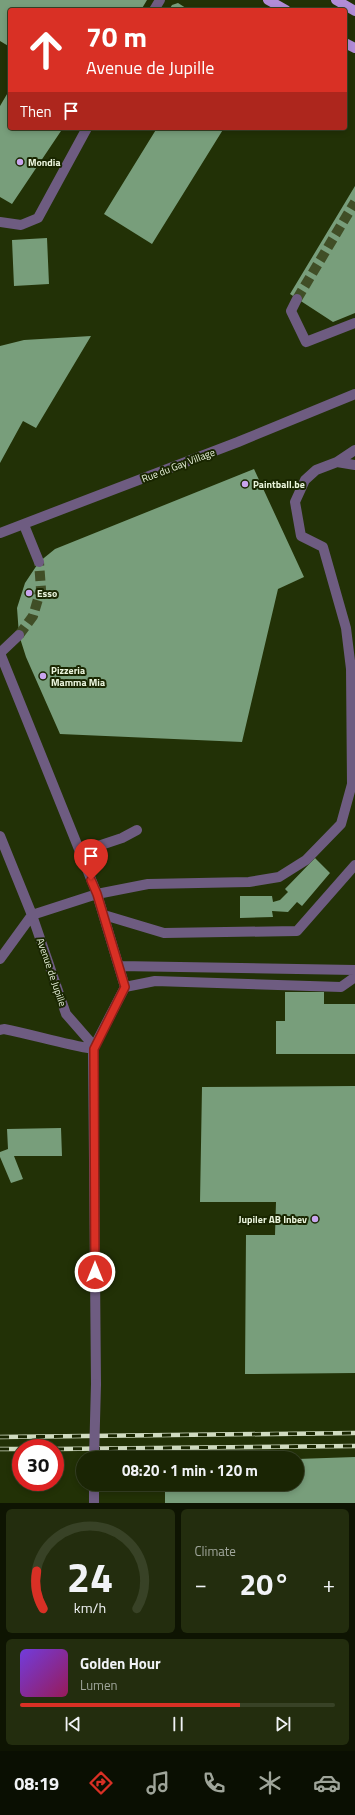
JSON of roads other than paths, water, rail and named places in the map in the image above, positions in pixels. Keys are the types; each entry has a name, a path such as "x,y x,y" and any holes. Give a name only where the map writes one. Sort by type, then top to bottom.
{"main road":[{"path":"268,0 282,8"},
{"path":"337,1 355,11"}],"street":[{"path":"0,222 22,225 38,218 86,130"},
{"path":"298,299 291,311 306,342 355,323"},
{"name":"Rue du Gay Village","path":"0,533 238,442 355,394"},
{"path":"0,959 32,915 97,894 148,884 249,882 279,877 306,860 341,824 352,784 351,669 346,628 323,548 301,536 295,502 305,480 316,470 338,462 355,450"},
{"path":"338,462 355,465"},
{"path":"24,525 39,562"},
{"path":"19,635 0,653 97,894 125,987 94,1048 96,1384 94,1451"},
{"path":"80,852 122,838 137,830"},
{"name":"Avenue de Jupille","path":"0,836 32,915 66,1014 94,1048"},
{"path":"104,915 164,933 297,931 355,865"},
{"path":"0,948 11,943"},
{"path":"119,966 355,970"},
{"path":"125,987 155,981 341,986 355,976"},
{"path":"0,1030 11,1030 65,1044 94,1048"}],"tunnel":[{"path":"297,299 355,202"},
{"path":"19,635 33,616 41,589 39,562"}],"railway":[{"path":"0,1437 355,1433"},
{"path":"64,1449 355,1446"},
{"path":"0,1449 12,1449"}],"place":[{"name":"Mondia","path":"20,162"},
{"name":"Paintball.be","path":"245,484"},
{"name":"Esso","path":"29,593"},
{"name":"Pizzeria Mamma Mia","path":"43,676"},
{"name":"Jupiler AB Inbev","path":"315,1219"}]}
